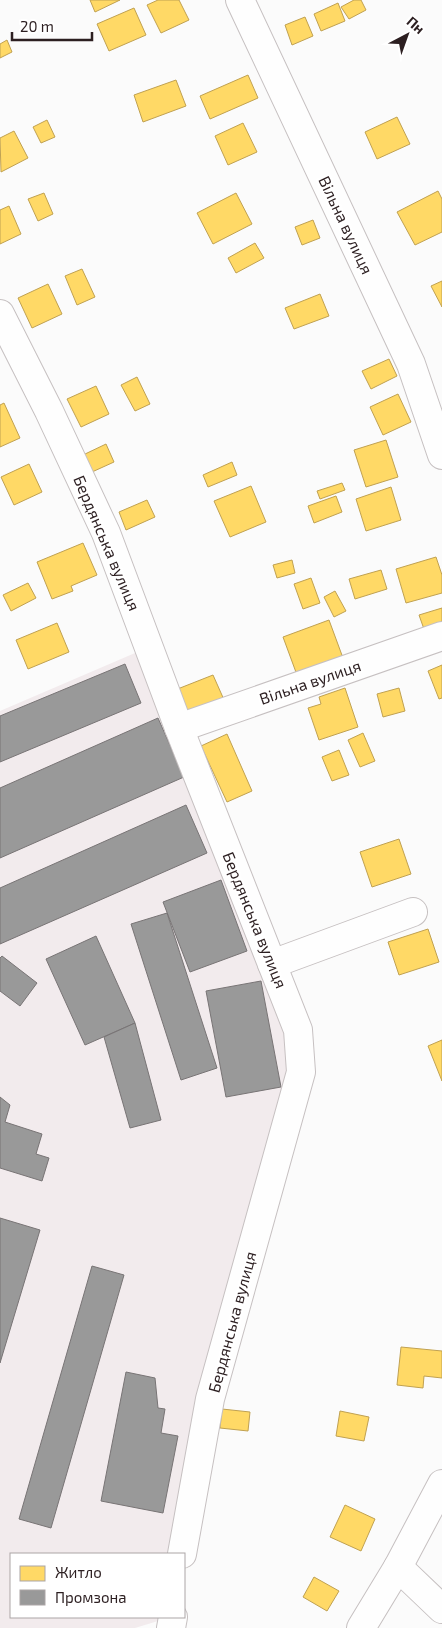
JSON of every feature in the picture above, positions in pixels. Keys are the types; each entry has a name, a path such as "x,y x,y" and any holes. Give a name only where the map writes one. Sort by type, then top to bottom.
{"street":[{"name":"Вільна вулиця","path":"240,0 411,364 442,455"},
{"name":"Бердянська вулиця","path":"0,314 49,411 106,533 178,728 298,1030 301,1072 210,1399 182,1553"},
{"name":"Вільна вулиця","path":"178,728 442,636"},
{"path":"272,964 412,912"},
{"path":"361,1628 398,1567 442,1484"},
{"path":"398,1567 442,1609"}],"shaded area":[{"path":"142,650 277,992 292,1068 170,1553 10,1553 10,1618 158,1618 158,1621 135,1628 0,1628 0,711"}],"building: Житло":[{"path":"90,0 120,0 95,12"},
{"path":"158,0 179,0 189,20 161,33 147,5"},
{"path":"354,0 361,0 366,10 349,19 341,7"},
{"path":"338,3 345,21 321,31 314,14"},
{"path":"134,8 146,35 109,51 97,24"},
{"path":"305,17 313,36 292,45 285,25"},
{"path":"7,40 12,52 0,58 0,44"},
{"path":"248,75 258,98 210,119 200,96"},
{"path":"176,80 186,106 143,122 134,95"},
{"path":"397,117 410,144 377,159 365,132"},
{"path":"47,120 55,137 41,143 33,127"},
{"path":"243,123 257,152 228,165 215,136"},
{"path":"14,131 28,158 1,172 0,138"},
{"path":"438,191 442,199 442,232 415,245 397,212"},
{"path":"44,193 53,214 38,221 28,199"},
{"path":"236,193 252,224 213,244 197,213"},
{"path":"9,206 21,234 0,244 0,210"},
{"path":"313,220 320,238 302,245 295,227"},
{"path":"255,243 264,258 236,273 228,258"},
{"path":"82,269 95,297 77,305 65,276"},
{"path":"442,281 442,307 431,286"},
{"path":"48,284 62,314 32,328 18,298"},
{"path":"320,294 329,316 294,329 285,308"},
{"path":"389,359 397,376 371,389 362,371"},
{"path":"137,377 150,404 135,411 121,385"},
{"path":"96,386 109,414 81,427 67,399"},
{"path":"398,394 411,422 383,435 370,407"},
{"path":"4,403 20,438 0,447 0,405"},
{"path":"386,440 398,477 366,487 354,450"},
{"path":"106,444 114,462 92,472 83,455"},
{"path":"232,462 237,475 208,487 203,475"},
{"path":"29,464 42,492 14,505 1,477"},
{"path":"342,483 345,490 320,499 317,491"},
{"path":"251,486 266,522 230,537 214,501"},
{"path":"391,487 401,520 366,531 356,499"},
{"path":"336,496 342,512 314,523 308,506"},
{"path":"147,500 155,517 126,530 119,512"},
{"path":"83,543 97,575 71,586 73,591 52,599 37,562"},
{"path":"436,557 442,575 442,593 406,603 396,569"},
{"path":"292,560 295,573 277,578 273,565"},
{"path":"381,570 387,589 355,599 349,579"},
{"path":"311,578 320,603 303,609 294,584"},
{"path":"28,583 36,598 11,611 3,595"},
{"path":"335,591 346,611 334,617 324,597"},
{"path":"442,608 442,626 425,632 419,615"},
{"path":"329,620 343,658 297,675 283,637"},
{"path":"57,623 69,652 28,669 16,640"},
{"path":"442,665 442,698 439,699 428,671"},
{"path":"213,675 225,702 187,718 175,690"},
{"path":"345,688 358,727 319,740 308,708 321,704 319,697"},
{"path":"399,688 405,711 383,717 377,694"},
{"path":"363,733 375,761 360,767 348,740"},
{"path":"227,734 252,791 227,802 201,746"},
{"path":"339,750 349,775 332,781 322,757"},
{"path":"399,839 411,874 372,887 360,852"},
{"path":"428,929 439,962 399,975 388,942"},
{"path":"442,1040 442,1081 428,1046"},
{"path":"401,1347 442,1351 442,1378 424,1376 423,1388 397,1385"},
{"path":"222,1409 250,1412 248,1431 220,1428"},
{"path":"340,1411 369,1417 364,1441 336,1436"},
{"path":"345,1505 375,1519 361,1551 330,1537"},
{"path":"314,1577 339,1591 327,1611 303,1597"}],"building: Промзона":[{"path":"125,664 141,703 0,762 0,716"},
{"path":"158,718 184,777 0,858 0,788"},
{"path":"186,805 207,853 0,944 0,888"},
{"path":"221,880 247,951 190,972 163,902"},
{"path":"167,913 217,1068 181,1080 131,924"},
{"path":"96,936 135,1023 85,1045 46,959"},
{"path":"2,956 37,983 20,1006 0,991 0,958"},
{"path":"261,981 281,1087 226,1097 206,991"},
{"path":"135,1023 161,1120 130,1128 104,1037"},
{"path":"0,1097 10,1105 5,1122 42,1134 36,1154 49,1158 42,1181 0,1168"},
{"path":"0,1218 40,1230 0,1363"},
{"path":"92,1266 124,1275 51,1528 19,1519"},
{"path":"126,1372 155,1378 158,1408 165,1409 161,1433 178,1436 163,1513 101,1501"}]}
